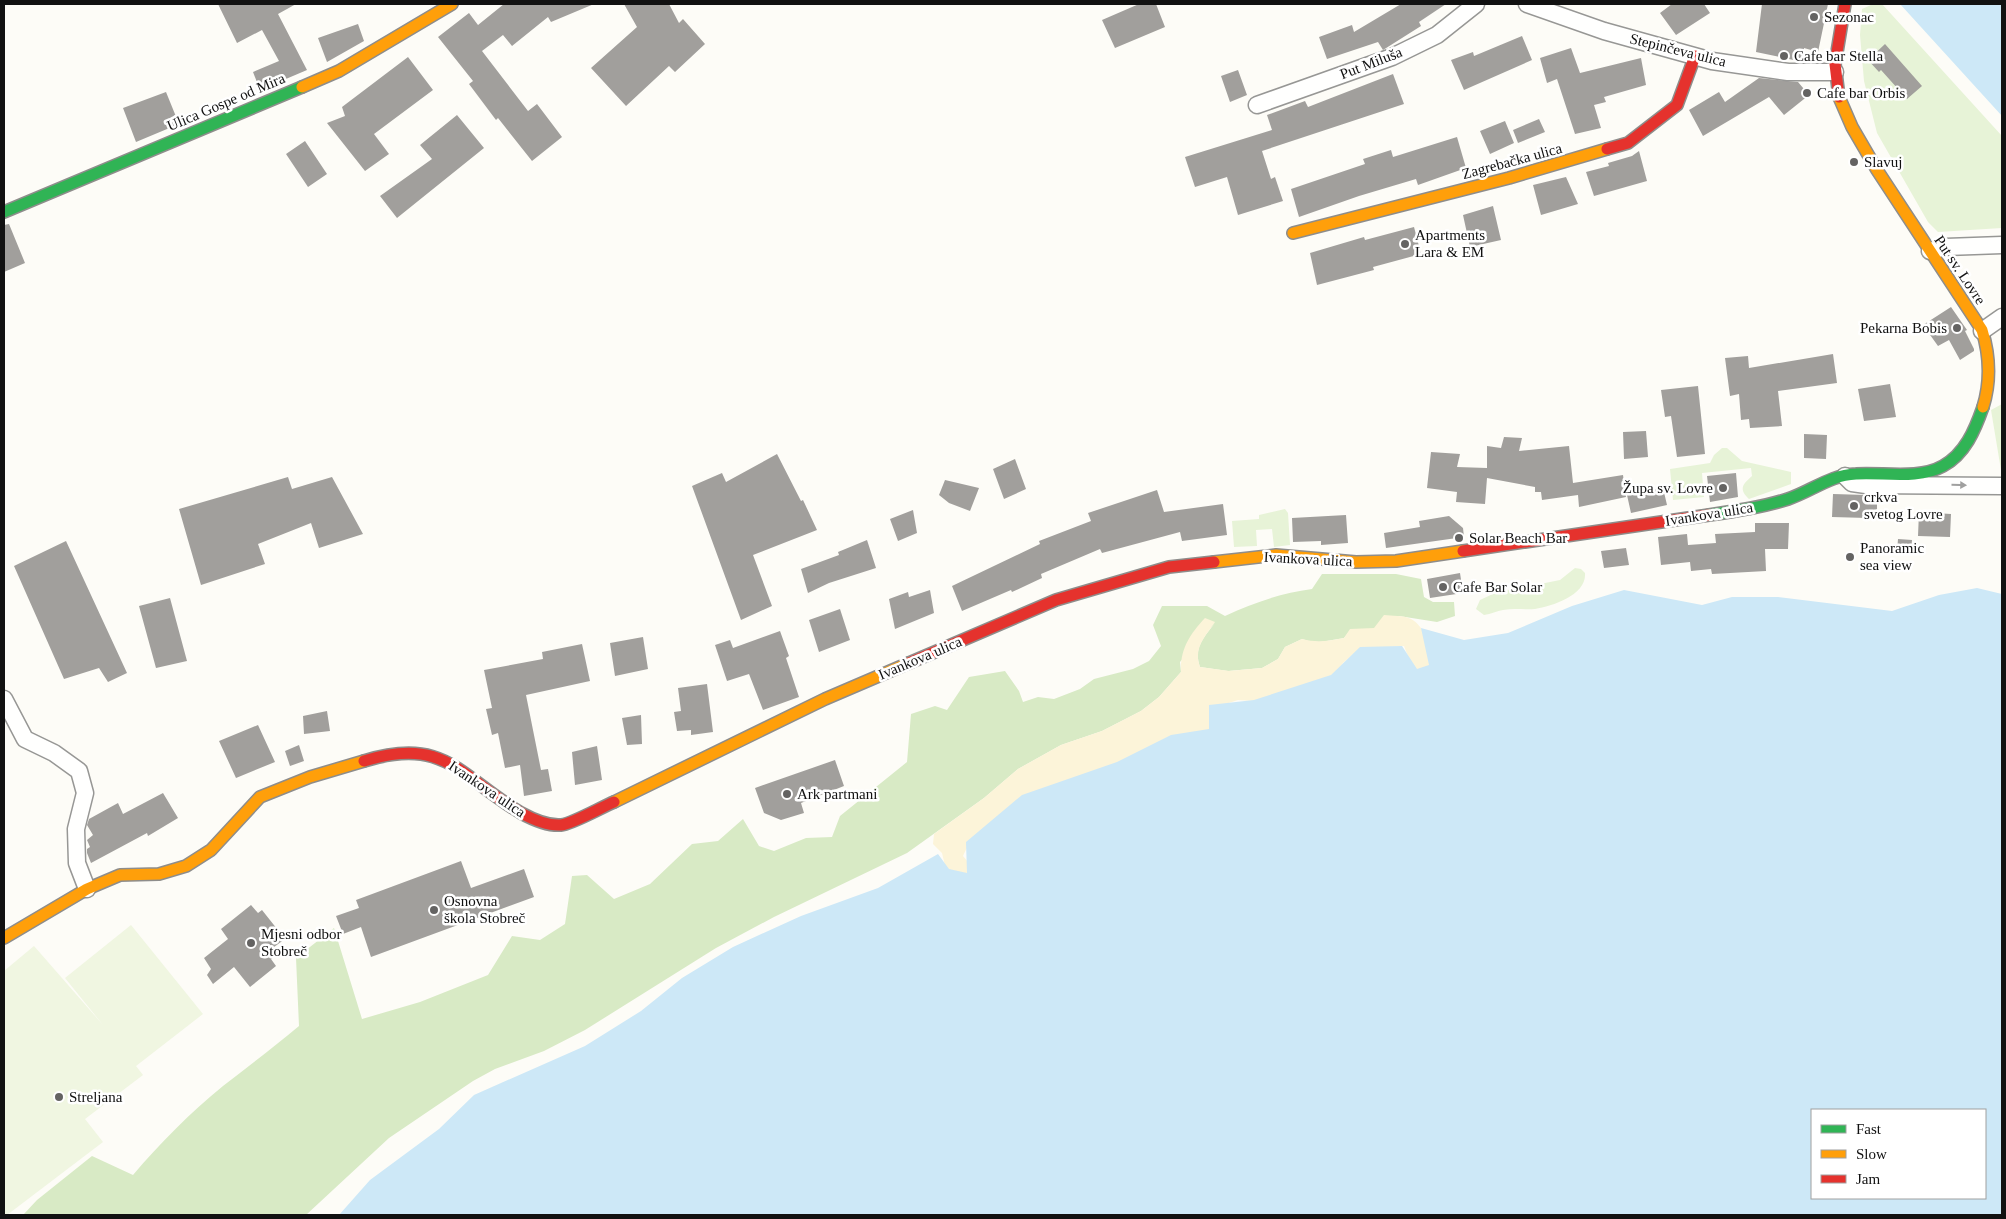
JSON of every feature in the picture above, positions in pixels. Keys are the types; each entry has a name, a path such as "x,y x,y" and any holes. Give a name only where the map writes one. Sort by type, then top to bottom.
{"street":[{"name":"Ulica Gospe od Mira","path":"4,212 339,71 452,4"},
{"name":"Put Miluša","path":"1257,105 1392,57 1437,35 1476,4"},
{"name":"Stepinčeva ulica","path":"1527,4 1604,31 1712,61 1788,72 1834,72"},
{"name":"Put sv. Lovre","path":"1822,482 1844,475 1930,471 1944,466 1969,441 1978,424 1989,378 1990,354 1982,330 1930,251 1908,222 1848,121 1839,97 1834,72 1837,38 1846,4"},
{"name":"Zagrebačka ulica","path":"1293,233 1509,178 1628,143 1676,105 1694,56"},
{"path":"1930,251 1946,247 2002,244"},
{"path":"1982,330 2002,317"},
{"path":"1844,475 1852,483 1866,485 2002,486"},
{"name":"Ivankova ulica","path":"4,938 87,889 120,875 158,874 186,866 211,850 260,797 310,777 389,754 421,752 452,763 503,802 533,820 561,825 612,803 825,699 1047,604 1169,567 1276,555 1356,562 1396,561 1708,515 1784,501 1811,490 1822,482"},
{"path":"4,699 25,739 54,753 79,771 86,793 76,829 78,863 87,889"}],"green space":[{"path":"1873,4 1882,4 2002,136 2002,228 1938,232 1928,222 1877,133 1864,81 1860,35 1862,9"},
{"path":"2002,404 2002,476 1991,410"},
{"path":"1722,448 1727,448 1742,461 1791,472 1791,484 1749,499 1743,487 1752,476 1751,468 1702,473 1704,497 1673,500 1670,469 1710,463 1714,455"},
{"path":"1285,509 1288,513 1290,545 1274,547 1272,529 1256,530 1257,546 1234,547 1232,521 1259,519 1259,515"},
{"path":"1575,568 1581,569 1585,573 1584,581 1575,593 1559,602 1535,609 1507,609 1484,615 1476,609 1480,600 1495,593 1560,580"},
{"path":"1322,574 1396,574 1421,579 1424,597 1433,602 1454,602 1455,616 1437,622 1399,616 1374,629 1351,629 1344,638 1315,643 1302,639 1285,647 1278,659 1262,668 1228,671 1200,667 1198,660 1201,643 1215,623 1180,662 1181,672 1159,697 1141,711 1102,731 1061,745 1018,769 984,798 907,853 774,917 716,948 585,1030 544,1051 495,1069 473,1081 389,1138 306,1215 23,1215 37,1200 92,1156 133,1175 199,1107 299,1026 296,958 334,928 362,1019 420,1002 488,975 512,936 540,940 565,924 572,876 587,875 614,899 650,884 692,844 718,841 743,819 759,846 774,851 806,838 832,837 840,816 907,762 911,714 935,706 947,710 969,677 1005,671 1019,691 1023,702 1038,697 1054,699 1080,689 1094,679 1133,669 1149,661 1161,646 1153,625 1162,606 1207,606 1225,616 1267,599 1312,589"},
{"name":"Streljana","path":"131,925 203,1014 136,1066 143,1075 85,1119 103,1142 7,1215 4,1215 4,971 34,946 103,1025 65,978"}],"sand":[{"path":"1384,615 1401,616 1417,623 1428,643 1430,659 1427,672 1418,672 1411,664 1404,646 1364,649 1352,655 1343,663 1334,676 1255,701 1238,700 1210,709 1214,719 1209,732 1168,737 970,841 963,856 969,863 967,874 946,870 942,853 933,844 934,834 984,798 1018,769 1061,745 1102,731 1141,711 1159,697 1181,672 1182,656 1187,642 1205,618 1215,622 1199,648 1198,660 1200,667 1229,671 1262,668 1278,659 1285,647 1302,639 1333,640 1344,638 1350,629 1374,628"}],"water":[{"path":"1900,4 2002,4 2002,116"},
{"path":"1977,588 2002,594 2002,1215 339,1215 370,1180 439,1129 474,1095 585,1046 641,1011 682,978 733,947 801,916 878,888 938,854 949,869 967,873 966,842 1022,795 1117,762 1171,735 1209,729 1209,705 1254,700 1331,675 1360,647 1402,646 1417,669 1429,665 1421,628 1464,640 1508,633 1572,606 1624,590 1702,605 1732,597 1778,597 1892,611 1939,595"}],"building":[{"path":"218,4 296,4 278,14 307,70 260,90 253,72 279,61 262,30 237,43"},
{"path":"504,4 594,4 551,22 548,17 512,46 503,35 482,51 528,111 537,104 562,137 532,161 498,118 496,120 469,84 473,81 438,37 469,13 478,25"},
{"path":"624,4 669,4 679,23 683,19 705,44 675,72 669,66 626,106 591,68 637,27"},
{"path":"1139,4 1156,4 1165,27 1115,48 1102,20"},
{"path":"1401,4 1446,4 1419,22 1421,26 1383,50 1378,42 1327,59 1319,37 1352,25 1354,32"},
{"path":"1672,4 1704,4 1710,13 1676,35 1660,13"},
{"path":"1762,4 1828,4 1818,52 1804,48 1803,62 1756,52"},
{"path":"358,24 364,41 327,62 318,38"},
{"path":"1522,36 1532,60 1464,90 1451,60 1473,52 1474,56"},
{"path":"1885,44 1922,86 1907,99 1881,70 1879,72 1868,60"},
{"path":"1571,48 1580,73 1641,58 1646,85 1604,97 1606,102 1594,105 1601,128 1575,134 1557,79 1547,83 1540,58"},
{"path":"408,57 433,90 374,134 389,154 365,171 327,123 345,116 342,107"},
{"path":"1238,70 1247,95 1230,102 1221,76"},
{"path":"1393,74 1404,104 1262,151 1271,179 1275,177 1283,201 1238,215 1227,177 1195,187 1185,157 1272,130 1267,115 1305,101 1308,107"},
{"path":"1759,78 1798,82 1809,95 1784,115 1769,97 1703,136 1689,110 1719,92 1725,102"},
{"path":"166,92 179,124 136,142 123,108"},
{"path":"457,115 484,148 397,218 380,196 432,159 420,145"},
{"path":"1539,119 1545,132 1518,143 1513,130"},
{"path":"1505,121 1514,143 1490,154 1480,131"},
{"path":"1457,137 1466,168 1418,185 1416,179 1299,217 1291,189 1365,164 1363,159 1391,150 1393,157"},
{"path":"305,141 327,174 308,187 286,154"},
{"path":"1639,151 1647,181 1594,196 1586,172 1609,166 1608,163 1632,156"},
{"path":"1566,177 1578,204 1541,215 1533,185"},
{"path":"1493,206 1501,240 1470,247 1463,215"},
{"path":"9,224 25,263 4,272 4,225"},
{"path":"1414,227 1421,254 1373,267 1374,270 1317,285 1310,253 1364,237 1365,240"},
{"path":"1951,307 1967,330 1965,331 1974,349 1974,351 1960,360 1949,340 1938,346 1923,325"},
{"path":"1833,354 1837,383 1778,391 1782,426 1750,428 1749,419 1741,420 1739,394 1730,396 1725,358 1748,356 1749,368"},
{"path":"1890,384 1896,417 1864,421 1858,389"},
{"path":"1698,386 1705,454 1677,457 1671,416 1665,417 1661,390"},
{"path":"1646,431 1648,457 1624,459 1623,432"},
{"path":"1804,434 1827,435 1826,459 1804,458"},
{"path":"1504,437 1522,438 1519,451 1569,446 1573,483 1623,475 1626,497 1579,507 1578,495 1542,500 1541,492 1535,492 1535,487 1487,478 1485,504 1456,502 1457,492 1427,488 1431,452 1460,454 1457,467 1487,468 1487,446 1501,448"},
{"path":"777,454 801,501 803,500 817,530 753,555 772,606 741,620 692,486 722,473 726,482"},
{"path":"1015,459 1026,489 1004,499 993,469"},
{"name":"Župa sv. Lovre","path":"1736,473 1738,497 1710,502 1707,476"},
{"path":"288,477 292,489 332,477 363,534 319,548 311,523 258,544 265,564 201,585 179,509"},
{"path":"945,480 979,488 970,511 949,503 939,495"},
{"path":"1663,488 1667,505 1631,513 1627,495"},
{"path":"1157,490 1164,512 1223,504 1227,535 1182,541 1180,532 1102,553 1100,549 1041,574 1042,578 1012,592 1011,590 962,611 952,586 1040,544 1039,541 1091,521 1088,513"},
{"name":"crkva svetog Lovre","path":"1833,494 1866,495 1866,497 1873,498 1877,503 1877,509 1867,518 1832,517"},
{"path":"913,510 917,533 898,541 890,519"},
{"path":"1919,512 1951,514 1950,537 1918,536"},
{"path":"1346,515 1348,543 1321,545 1321,541 1293,542 1292,518"},
{"path":"1449,516 1463,528 1464,537 1386,548 1384,533 1420,527 1419,521"},
{"path":"1755,523 1789,523 1788,549 1765,549 1766,571 1712,574 1711,569 1691,571 1690,562 1661,565 1658,537 1687,534 1688,545 1716,543 1715,534 1755,532"},
{"path":"1898,539 1912,540 1911,553 1897,552"},
{"path":"867,540 876,568 829,583 808,593 801,569 839,555 838,552"},
{"path":"66,541 127,673 108,682 99,668 64,679 14,566"},
{"path":"1626,548 1629,565 1604,568 1601,551"},
{"path":"1460,573 1463,593 1430,598 1427,579"},
{"path":"930,590 934,613 895,629 889,599 908,592 909,597"},
{"path":"170,598 187,661 156,668 139,606"},
{"path":"840,609 850,640 819,652 809,620"},
{"path":"780,631 789,656 786,658 799,697 763,710 749,674 727,681 715,645 730,640 733,648"},
{"path":"643,637 648,669 615,676 610,643"},
{"path":"582,644 590,681 526,695 541,770 548,769 552,791 524,796 520,765 505,768 498,733 492,735 486,709 492,708 484,670 543,659 542,652"},
{"path":"707,684 713,732 691,735 691,730 677,731 674,712 681,711 678,688"},
{"path":"327,711 330,731 304,734 303,716"},
{"path":"641,715 642,744 627,745 622,718"},
{"path":"258,725 275,762 236,778 219,741"},
{"path":"299,745 304,761 290,766 285,751"},
{"path":"597,746 602,780 575,785 572,752"},
{"path":"835,760 844,786 801,803 804,813 781,820 764,813 755,788"},
{"path":"163,793 178,818 148,836 147,833 91,863 87,853 87,849 90,847 87,840 93,835 87,825 89,819 118,803 123,814"},
{"name":"Osnovna škola Stobreč","path":"461,861 471,888 524,869 534,897 371,957 361,927 343,934 336,916 359,908 356,900"},
{"name":"Mjesni odbor Stobreč","path":"251,905 258,913 262,910 285,939 274,947 279,953 271,959 276,966 250,987 234,967 213,984 207,975 211,969 204,958 228,939 221,929"}],"traffic: fast":[{"path":"4,212 302,87"},
{"path":"1709,515 1779,502 1797,496 1829,480 1847,475 1912,474 1933,470 1951,461 1963,448 1973,433 1983,407"}],"traffic: slow":[{"path":"302,87 339,71 452,4"},
{"path":"1839,97 1852,127 1877,170 1982,330 1987,349 1988,368 1986,397 1983,407"},
{"path":"1293,233 1509,178 1607,149"},
{"path":"1214,562 1276,555 1356,562 1396,561 1463,551"},
{"path":"614,802 825,699 909,663"},
{"path":"4,938 87,889 120,875 159,874 186,866 211,850 260,797 310,777 364,761"}],"traffic: jam":[{"path":"1839,97 1835,64 1845,4"},
{"path":"1607,149 1628,143 1677,105 1695,56"},
{"path":"1463,551 1709,515"},
{"path":"909,663 1056,600 1169,567 1214,562"},
{"path":"364,761 391,755 414,753 433,757 450,764 521,813 535,820 551,824 566,824 614,802"}],"place":[{"name":"Sezonac","path":"1814,17"},
{"name":"Cafe bar Stella","path":"1784,56"},
{"name":"Cafe bar Orbis","path":"1807,93"},
{"name":"Slavuj","path":"1854,162"},
{"name":"Apartments Lara & EM","path":"1405,244"},
{"name":"Pekarna Bobis","path":"1957,328"},
{"name":"Župa sv. Lovre","path":"1723,488"},
{"name":"crkva svetog Lovre","path":"1854,506"},
{"name":"Solar Beach Bar","path":"1459,538"},
{"name":"Panoramic sea view","path":"1850,557"},
{"name":"Cafe Bar Solar","path":"1443,587"},
{"name":"Ark partmani","path":"787,794"},
{"name":"Osnovna škola Stobreč","path":"434,910"},
{"name":"Mjesni odbor Stobreč","path":"251,943"},
{"name":"Streljana","path":"59,1097"}]}
